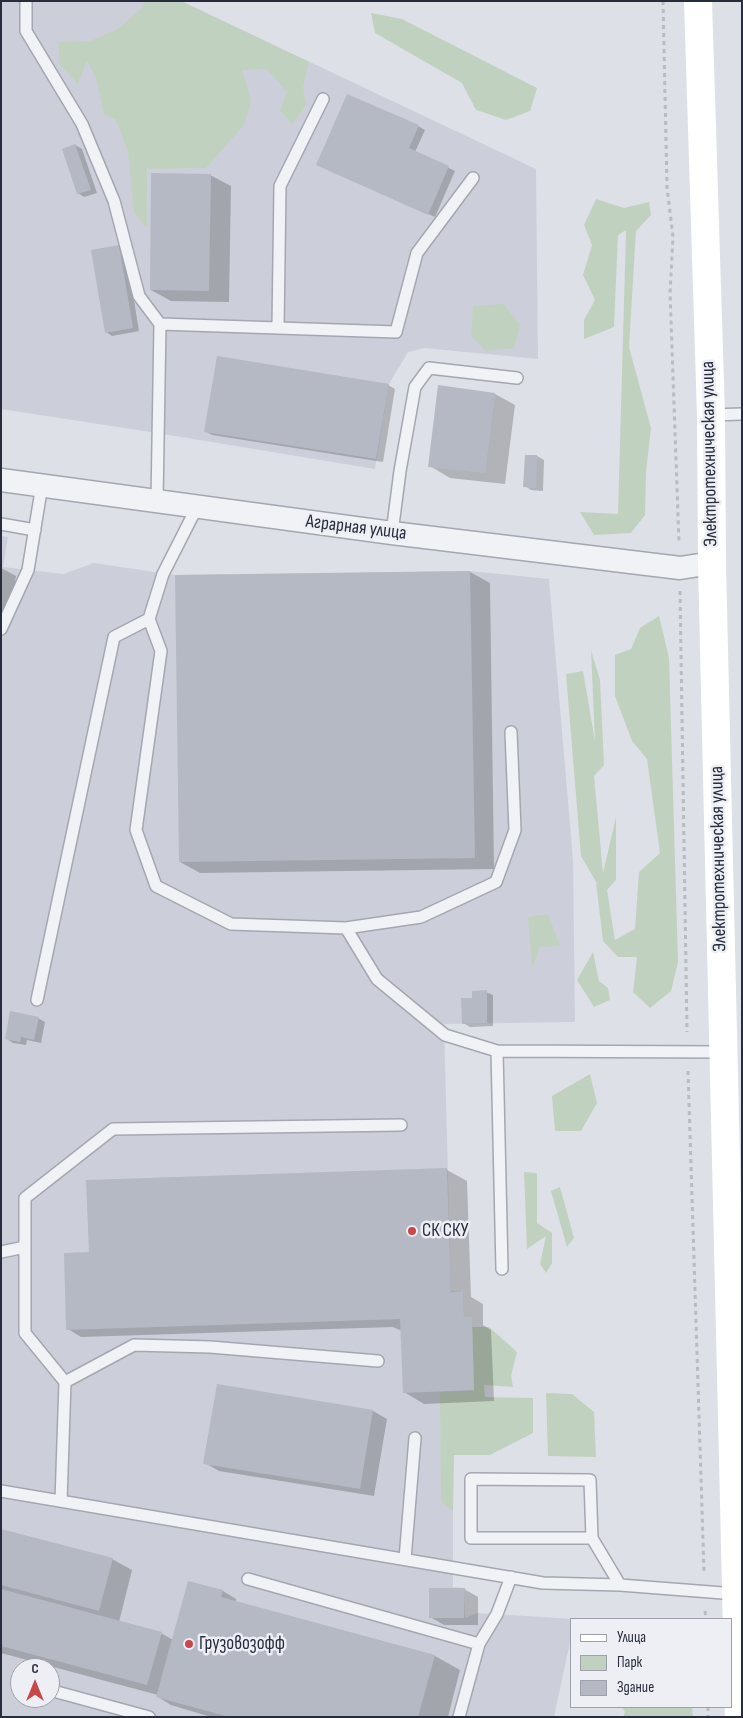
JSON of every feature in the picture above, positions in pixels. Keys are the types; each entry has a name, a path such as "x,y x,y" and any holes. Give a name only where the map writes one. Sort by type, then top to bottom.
{"main road":[{"name":"Электротехническая улица","path":"698,1 711,415 712,563 739,1717"}],"street":[{"name":"Аграрная улица","path":"1,480 392,533 680,568 712,563"}],"lane":[{"path":"26,1 26,31 82,124 114,201 139,296 160,324 157,501"},
{"path":"278,328 280,186 323,100"},
{"path":"160,324 396,332 417,253 474,178"},
{"path":"392,533 400,471 415,387 429,368 517,378"},
{"path":"711,415 742,414"},
{"path":"1,629 28,570 42,485"},
{"path":"197,507 163,574 149,619 161,651 136,830 156,886 231,924 346,928 421,917 496,882 515,830 512,732"},
{"path":"1,524 35,530"},
{"path":"37,1000 114,637 149,619"},
{"path":"346,928 377,979 445,1035 497,1051 723,1052"},
{"path":"497,1051 502,1269"},
{"path":"61,1501 65,1382 26,1333 26,1198 113,1130 401,1125"},
{"path":"1,1252 26,1247"},
{"path":"65,1382 134,1345 210,1347 378,1361"},
{"path":"404,1559 416,1438"},
{"path":"592,1538 471,1538 471,1479 590,1480 592,1538 620,1585"},
{"path":"1,1491 543,1583 620,1585 737,1594"},
{"path":"459,1717 479,1644 497,1614 511,1577"},
{"path":"248,1579 479,1644"},
{"path":"60,1693 149,1717"}],"path":[{"path":"663,1 667,187 673,237 670,293 680,568 688,1052 706,1618"}],"shaded area":[{"path":"1,1 181,1 536,169 538,359 425,348 408,352 389,384 375,469 1,409"},
{"path":"1,536 8,537 3,567 63,574 94,563 175,575 470,571 549,579 573,860 575,1022 444,1024 451,1291 463,1291 464,1317 472,1317 474,1390 453,1392 453,1587 465,1588 465,1618 477,1613 570,1619 570,1642 554,1717 1,1717"}],"green space":[{"path":"145,1 181,1 309,62 303,87 306,104 292,125 280,110 287,92 267,69 242,70 251,101 244,125 206,168 147,169 147,228 134,212 128,152 116,120 104,114 96,78 87,61 78,84 60,65 58,42 90,41 118,29 142,8"},
{"path":"371,13 402,19 537,88 530,111 506,120 476,110 462,83 375,33"},
{"path":"596,199 624,208 649,202 651,215 636,231 629,347 651,428 646,472 645,515 631,533 594,535 580,512 618,514 626,230 618,235 614,327 584,339 584,320 595,300 583,275 592,245 584,225"},
{"path":"504,304 520,325 514,348 486,351 471,336 473,306"},
{"path":"659,616 669,658 678,962 671,991 650,1008 633,992 637,957 618,957 603,941 596,882 581,856 566,674 583,671 595,741 591,650 600,680 604,765 594,776 603,873 616,817 616,880 607,890 615,940 635,929 639,872 660,853 647,759 632,741 615,696 615,655 631,649 640,628"},
{"path":"548,914 560,946 540,947 532,968 528,917"},
{"path":"593,952 599,981 608,988 610,1000 594,1007 577,980"},
{"path":"590,1074 597,1103 581,1131 555,1131 552,1096"},
{"path":"524,1172 537,1173 537,1223 552,1233 552,1263 546,1273 540,1264 546,1236 527,1249"},
{"path":"560,1187 574,1238 567,1247 551,1191"},
{"path":"472,1327 489,1327 517,1352 511,1376 513,1387 484,1385 485,1397 533,1398 533,1433 490,1455 454,1455 453,1511 441,1502 440,1392 474,1390"},
{"path":"546,1393 572,1394 594,1412 596,1457 548,1456"},
{"path":"623,1708 692,1708 693,1717 623,1717 625,1712"}],"building":[{"path":"347,94 419,125 409,148 449,166 428,215 316,165"},
{"path":"75,144 91,190 77,194 62,149"},
{"path":"151,173 211,174 209,291 150,290"},
{"path":"119,245 133,328 105,333 91,250"},
{"path":"217,356 389,384 376,459 204,432"},
{"path":"438,385 495,393 485,473 428,467"},
{"path":"525,455 537,455 536,488 523,487"},
{"path":"470,571 475,858 179,862 175,575"},
{"path":"487,990 487,1023 462,1024 461,998 472,998 472,991"},
{"path":"10,1011 39,1017 34,1040 21,1037 20,1042 5,1039"},
{"path":"447,1168 451,1292 463,1291 464,1317 472,1317 474,1390 403,1393 400,1319 66,1330 64,1253 89,1252 86,1180"},
{"path":"217,1384 373,1410 360,1489 203,1464"},
{"path":"1,1529 113,1558 99,1611 1,1585"},
{"path":"188,1581 223,1590 221,1597 435,1655 418,1717 229,1717 156,1697"},
{"path":"429,1588 465,1588 464,1618 429,1618"},
{"path":"1,1589 162,1632 147,1685 60,1662 60,1658 46,1658 1,1646"}],"place":[{"name":"СК СКУ","path":"412,1231"},
{"name":"Грузовозофф","path":"189,1644"}]}
